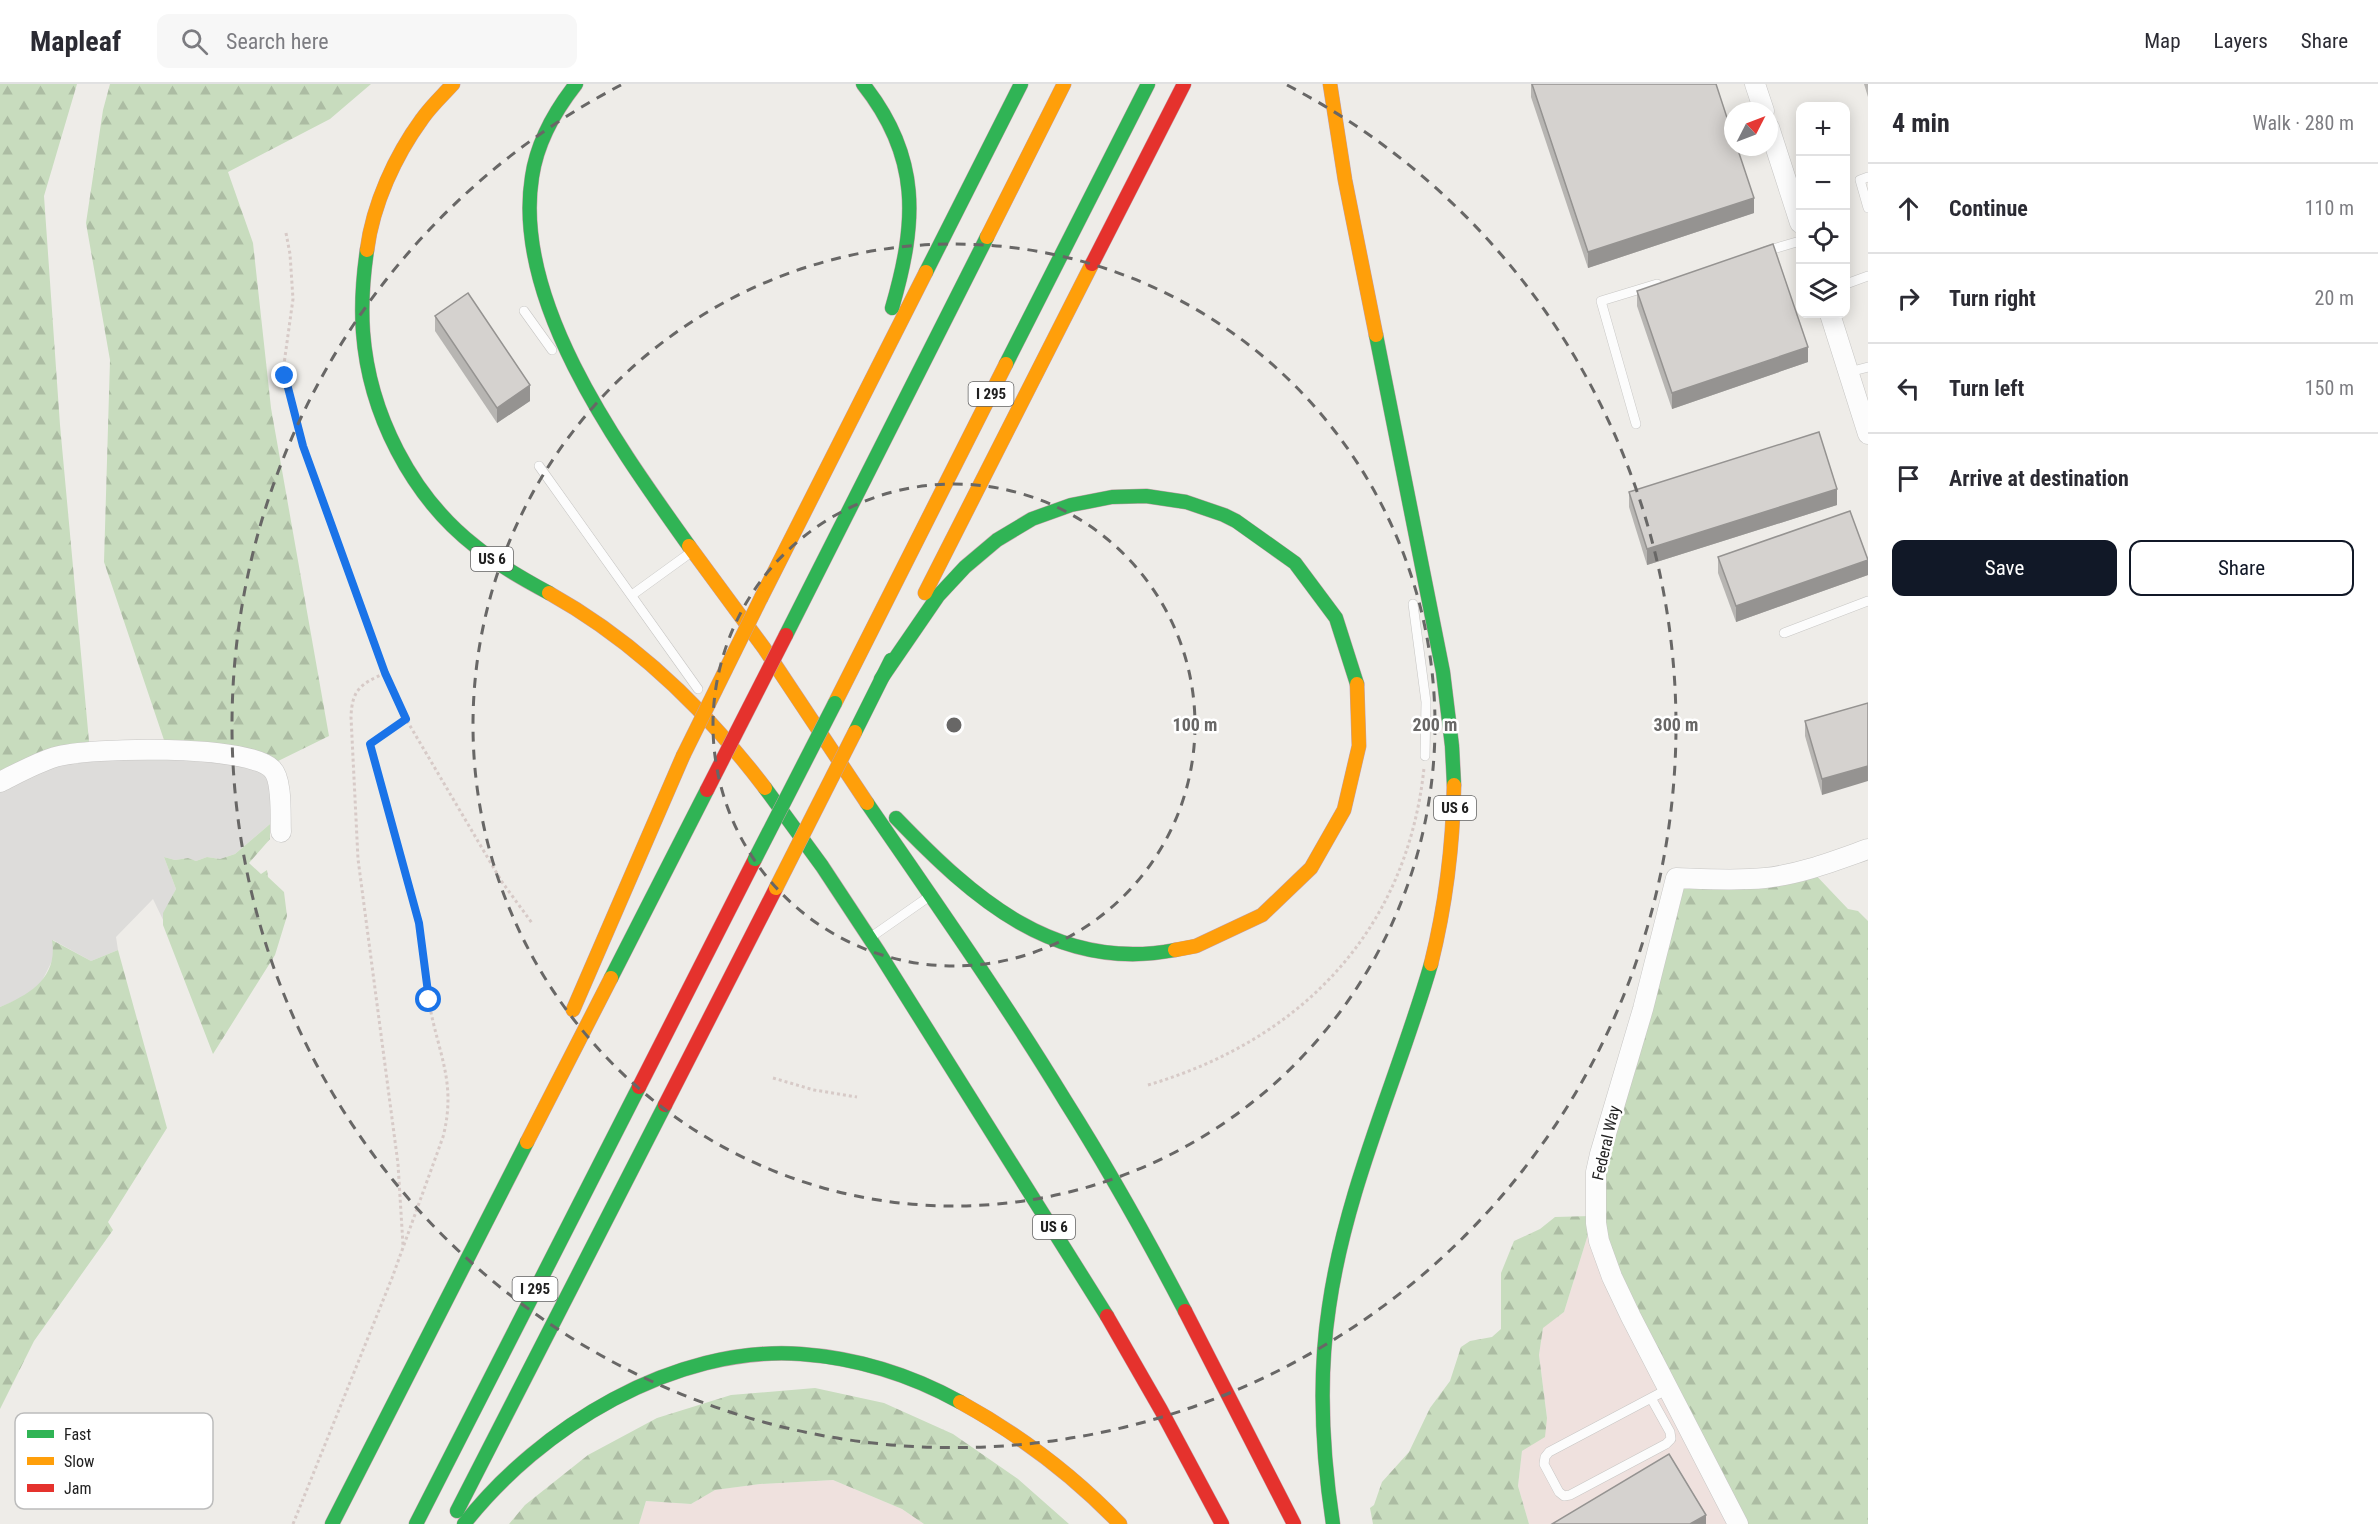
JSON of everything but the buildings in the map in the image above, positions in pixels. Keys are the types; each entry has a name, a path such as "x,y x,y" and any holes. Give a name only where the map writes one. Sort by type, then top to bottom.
{"highway":[{"name":"US 6","path":"453,84 427,113 395,163 373,217 367,246 362,304 367,363 374,392 395,446 427,497 467,540 490,558 566,602 613,634 651,665 692,704 749,769 818,861 870,938 1034,1195 1120,1336 1178,1439 1222,1524"},
{"path":"576,84 558,108 540,144 530,186 529,230 540,279 574,364 602,417 635,467 797,696 850,779 931,896 1094,1147 1174,1290 1288,1522"},
{"path":"839,443 889,320 903,273 910,229 909,187 899,144 881,107 863,84"},
{"path":"567,1025 683,756 1021,84"},
{"path":"332,1524 786,635 1064,84"},
{"name":"I 295","path":"416,1524 1148,84"},
{"path":"451,1524 1184,84"},
{"name":"US 6","path":"1330,84 1339,151 1448,702 1454,762 1455,821 1444,909 1431,966 1347,1220 1330,1296 1322,1364 1321,1422 1326,1480 1333,1524"},
{"path":"797,696 887,808 937,859 973,891 998,911 1035,933 1068,947 1104,954 1145,955 1186,949 1227,934 1266,912 1300,883 1328,846 1348,804 1358,768 1362,730 1360,694 1348,649 1328,606 1292,561 1260,535 1224,515 1181,501 1140,496 1096,499 1053,510 1015,528 981,552 947,585 920,620 881,679"},
{"path":"488,1220 550,1068"},
{"path":"464,1524 490,1492 524,1461 566,1428 610,1401 690,1367 744,1356 788,1354 824,1356 878,1366 905,1375 955,1398 1034,1449 1072,1479 1120,1524"}],"street":[{"path":"1755,84 1761,102"},
{"path":"1778,155 1796,211"},
{"path":"1831,318 1868,434"},
{"path":"0,782 55,757 83,752 154,748 194,751 262,761 274,770 278,782 281,832"},
{"name":"Federal Way","path":"1738,1524 1660,1394 1599,1241 1595,1206 1599,1154 1642,1009 1676,878 1782,876 1822,866 1868,849"}],"lane":[{"path":"1868,177 1860,180 1868,208"},
{"path":"1756,254 1796,242"},
{"path":"1850,282 1868,276"},
{"path":"1636,424 1601,301 1668,281"},
{"path":"524,311 558,360"},
{"path":"1374,325 1399,501"},
{"path":"1849,372 1868,367"},
{"path":"566,370 635,467"},
{"path":"539,466 818,861"},
{"path":"632,595 694,550"},
{"path":"1412,594 1426,702 1425,756"},
{"path":"1784,633 1868,601"},
{"path":"870,938 931,896"},
{"path":"1660,1394 1671,1439 1666,1444 1570,1495 1564,1496 1559,1492 1544,1464 1549,1452 1660,1394"}],"path":[{"path":"286,234 290,254 293,299 292,316 284,349 285,376 303,446 385,673 406,719 502,882 532,923"},
{"path":"385,673 358,689 352,700 351,717 358,860 398,1164 403,1248"},
{"path":"293,1524 403,1248 443,1137 448,1115 449,1090 446,1068 429,1000 419,923 370,744 406,719"},
{"path":"1148,1085 1213,1062 1256,1040 1294,1014 1330,979 1374,919 1396,874 1418,804 1425,756"},
{"path":"773,1078 814,1090 857,1097"}],"shaded area":[{"path":"164,747 273,775 270,824 235,854 220,859 207,857 196,861 188,858 175,860 164,857 176,889 164,913 165,924 153,899 116,937 118,950 91,961 53,940 55,955 41,983 22,998 0,1007 0,783 57,756"},
{"path":"1590,1228 1727,1524 1529,1524 1518,1486 1522,1451 1547,1417 1539,1355 1543,1327 1564,1312"},
{"path":"833,1480 902,1509 924,1524 639,1524 646,1501 691,1504 714,1490 760,1484"}],"green space":[{"path":"0,84 77,84 44,196 60,425 90,752 0,783"},
{"path":"110,84 371,84 330,119 228,172 253,243 271,408 329,736 270,765 165,743 104,562 110,360 86,223 103,110"},
{"path":"270,824 270,839 249,863 261,874 267,870 268,877 284,892 287,916 275,955 213,1054 163,925 163,913 176,889 164,857 175,860 188,858 196,861 207,857 220,859 235,854"},
{"path":"1810,869 1848,909 1858,911 1868,921 1868,1524 1740,1524 1641,1333 1597,1213 1601,1156 1677,882"},
{"path":"52,940 91,961 118,950 167,1128 108,1222 113,1230 34,1341 0,1409 0,1007 32,990 40,983 51,964"},
{"path":"1591,1216 1590,1228 1564,1312 1543,1328 1539,1355 1547,1418 1545,1437 1522,1451 1518,1486 1529,1524 1373,1524 1370,1508 1374,1505 1382,1482 1409,1452 1430,1408 1450,1381 1461,1347 1470,1341 1492,1337 1501,1329 1501,1273 1514,1241 1540,1229 1555,1217"},
{"path":"815,1388 884,1403 953,1434 1018,1479 1069,1524 924,1524 902,1509 833,1480 760,1484 715,1490 691,1504 646,1501 639,1524 509,1524 525,1505 588,1455 657,1418 731,1395"}],"traffic: fast":[{"path":"576,84 548,128 534,164 530,225 538,274 555,323 577,372 604,420 689,546"},
{"path":"863,84 882,111 896,138 909,191 906,247 892,308"},
{"path":"926,272 1021,84"},
{"path":"1006,364 1148,84"},
{"path":"786,635 987,237"},
{"path":"367,250 362,311 367,362 374,393 397,451 431,503 452,526 493,559 549,593"},
{"path":"1376,335 1443,672 1454,785"},
{"path":"881,679 938,596 965,567 997,540 1032,519 1071,505 1112,497 1146,496 1186,502 1224,515 1295,563 1336,618 1357,684"},
{"path":"855,732 891,660"},
{"path":"755,859 835,703"},
{"path":"765,788 822,866 878,951 1107,1316"},
{"path":"611,978 707,790"},
{"path":"867,803 969,951 1042,1064 1113,1179 1185,1311"},
{"path":"896,818 955,876 1020,923 1055,939 1092,950 1132,954 1175,950"},
{"path":"1333,1524 1326,1470 1323,1416 1323,1361 1329,1307 1347,1219 1431,964"},
{"path":"416,1524 639,1087"},
{"path":"457,1511 665,1105"},
{"path":"332,1524 527,1142"},
{"path":"464,1524 495,1488 531,1455 571,1425 613,1399 659,1378 705,1363 753,1355 801,1354 842,1359 903,1376 960,1402"}],"traffic: slow":[{"path":"367,250 374,215 394,165 422,119 453,84"},
{"path":"987,237 1064,84"},
{"path":"1330,84 1345,180 1376,335"},
{"path":"925,593 1092,264"},
{"path":"761,598 926,272"},
{"path":"835,703 1006,364"},
{"path":"689,546 764,648 867,803"},
{"path":"549,593 611,633 667,679 718,731 765,788"},
{"path":"683,756 761,598"},
{"path":"1175,950 1196,946 1262,915 1311,868 1344,810 1359,746 1357,684"},
{"path":"776,888 855,732"},
{"path":"573,1010 683,756"},
{"path":"1431,964 1448,875 1454,785"},
{"path":"527,1142 611,978"},
{"path":"960,1402 1004,1428 1045,1457 1084,1489 1120,1524"}],"traffic: jam":[{"path":"1092,264 1184,84"},
{"path":"707,790 786,635"},
{"path":"639,1087 755,859"},
{"path":"665,1105 776,888"},
{"path":"1185,1311 1294,1524"},
{"path":"1107,1316 1222,1524"}],"route":[{"path":"285,376 303,446 385,673 406,719 370,744 419,923 429,1000"}]}
